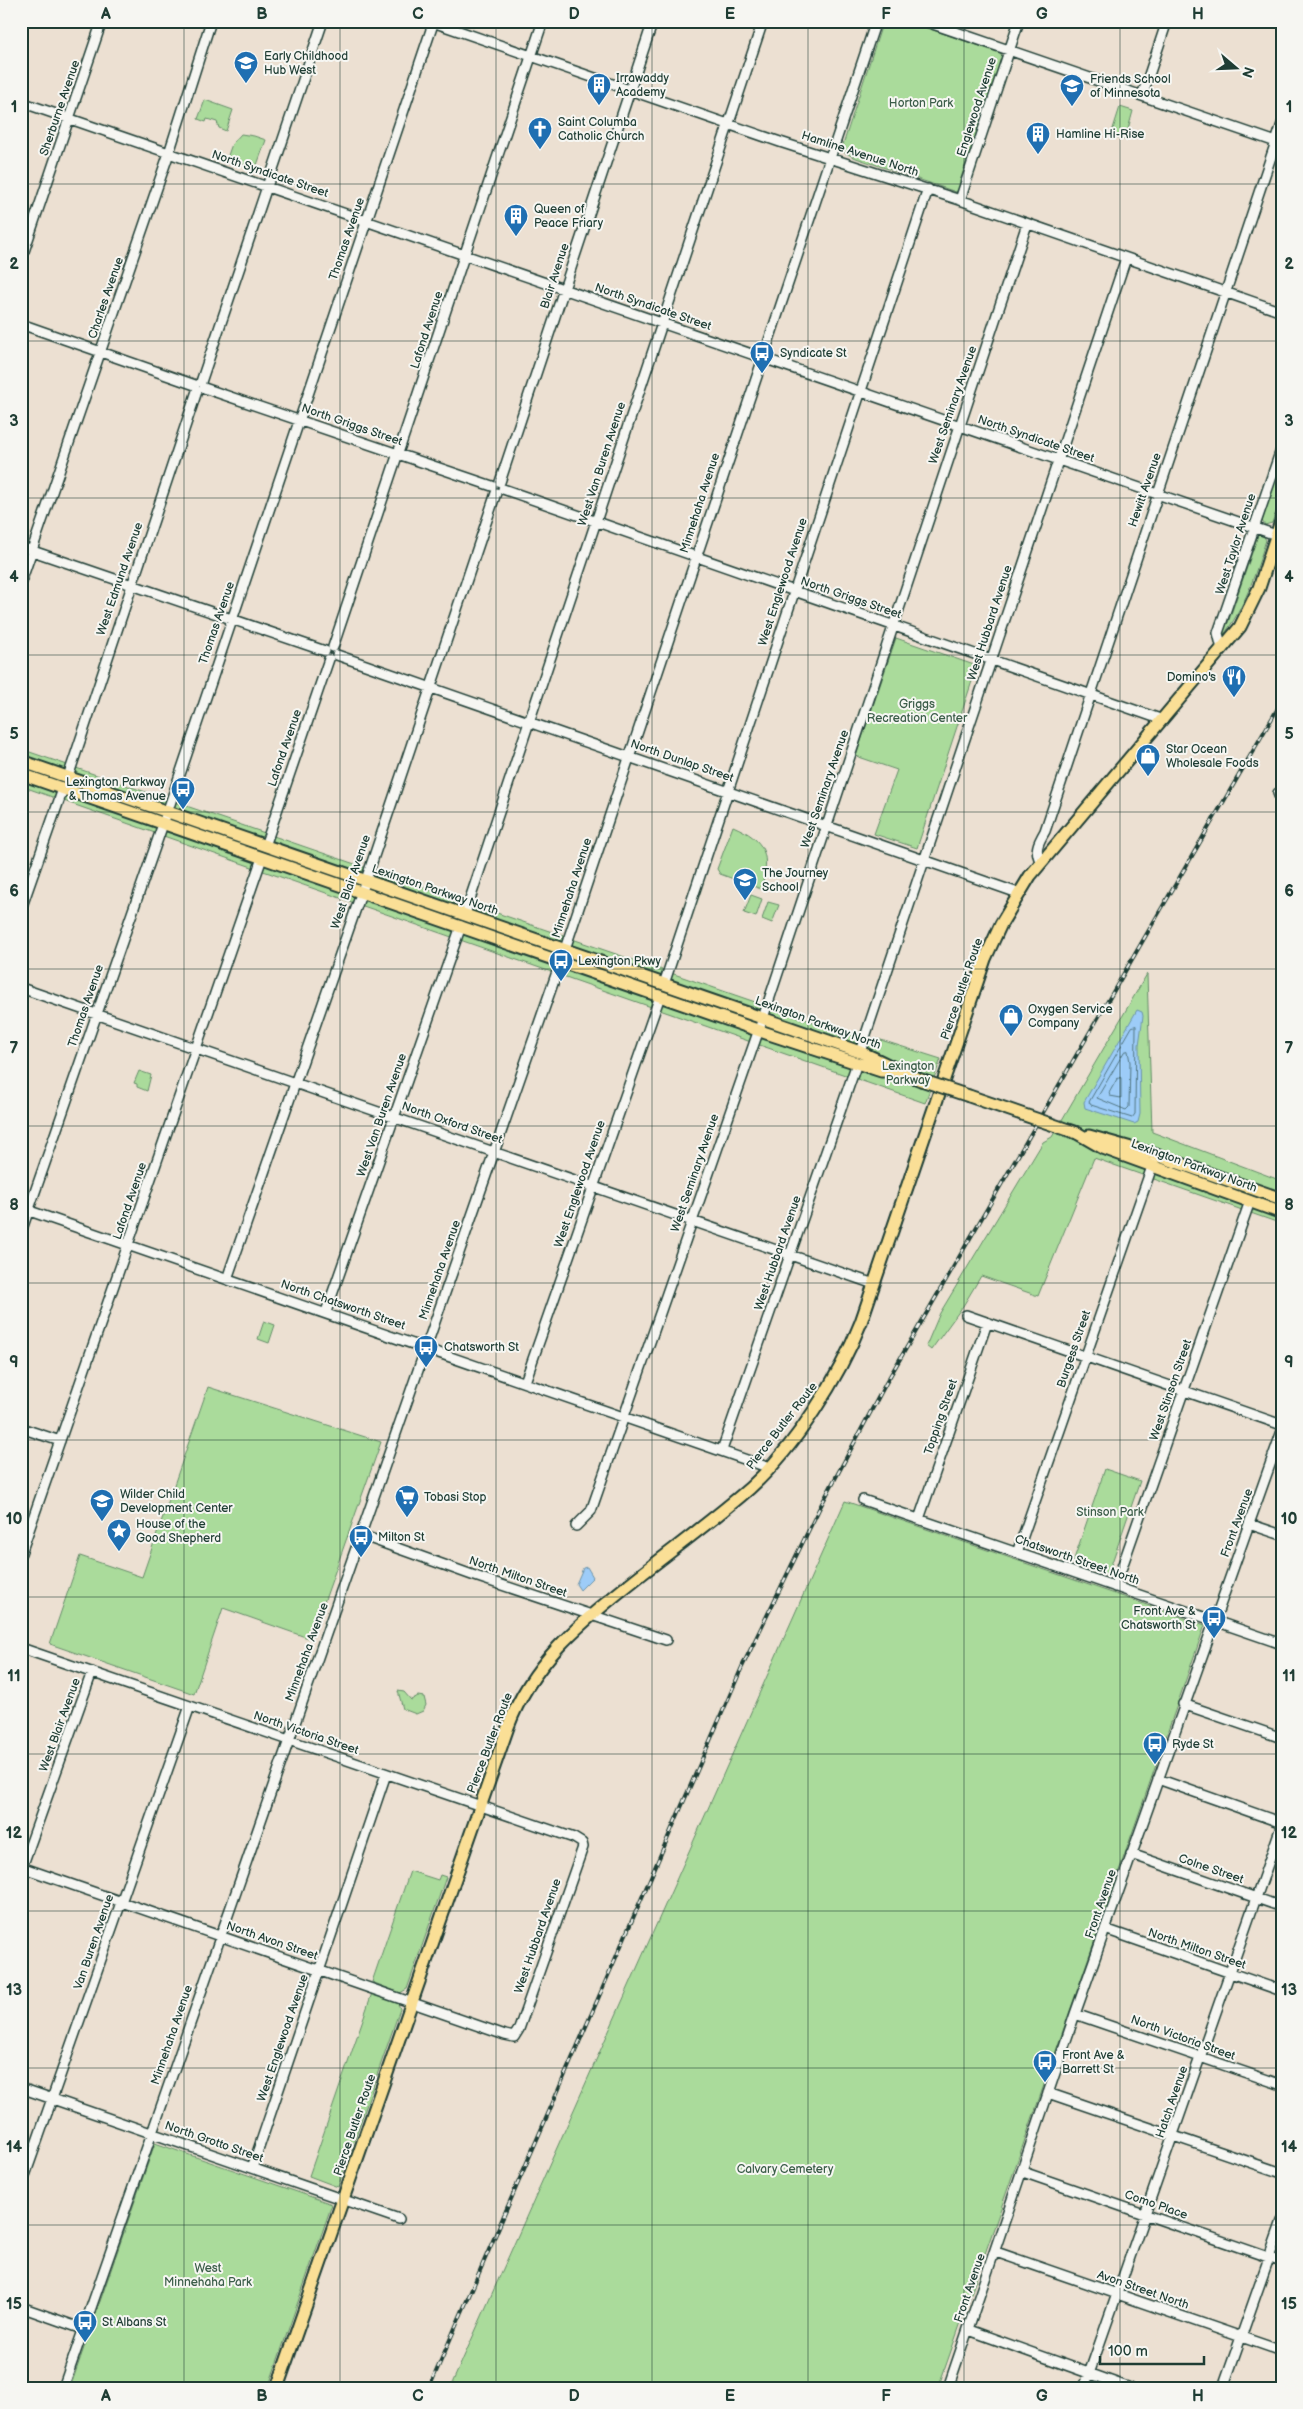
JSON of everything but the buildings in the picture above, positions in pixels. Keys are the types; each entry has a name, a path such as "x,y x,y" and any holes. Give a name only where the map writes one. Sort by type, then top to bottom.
{"main road":[{"name":"Pierce Butler Route","path":"277,2388 513,1714 527,1686 561,1642 590,1615 749,1488 770,1468 834,1380 855,1338 986,959 1001,924 1018,893 1041,863 1240,626 1254,602 1282,518"},
{"name":"Lexington Parkway North","path":"21,761 763,1018 859,1058"},
{"name":"Lexington Parkway North","path":"21,774 758,1030 859,1058 885,1062 898,1071 921,1080 1077,1133 1105,1139 1156,1155 1282,1199"},
{"name":"Lexington Parkway North","path":"1077,1133 1103,1148 1282,1213"}],"street":[{"name":"Sherburne Avenue","path":"21,260 102,21"},
{"name":"Charles Avenue","path":"21,582 169,153 211,21"},
{"name":"West Edmund Avenue","path":"68,777 131,584 268,187 323,21"},
{"name":"Lafond Avenue","path":"266,846 543,21"},
{"name":"Blair Avenue","path":"498,487 653,21"},
{"name":"West Van Buren Avenue","path":"465,914 763,21"},
{"name":"Minnehaha Avenue","path":"63,2388 561,961 876,21"},
{"path":"924,21 1279,143"},
{"name":"Englewood Avenue","path":"960,200 1019,21"},
{"path":"1142,96 1167,21"},
{"name":"Hamline Avenue North","path":"432,22 729,124 928,189 1282,312"},
{"name":"Thomas Avenue","path":"21,1232 25,1209 97,1014 167,812 432,22"},
{"name":"North Syndicate Street","path":"21,102 1276,535"},
{"name":"Hewitt Avenue","path":"1041,863 1037,855 1037,846 1044,831 1225,292 1279,143 1282,124"},
{"name":"West Englewood Avenue","path":"664,984 928,189"},
{"name":"West Seminary Avenue","path":"576,1526 591,1511 763,1018 892,625 1027,224"},
{"name":"West Hubbard Avenue","path":"722,1450 859,1058 924,858 1126,258"},
{"name":"North Griggs Street","path":"21,324 498,487 1163,720"},
{"name":"West Taylor Avenue","path":"1222,649 1218,637 1220,628 1282,447"},
{"name":"West Blair Avenue","path":"227,1279 498,487"},
{"name":"North Dunlap Street","path":"21,547 232,618 924,858 1018,893"},
{"path":"21,909 63,789"},
{"path":"1278,792 1282,803"},
{"name":"Lafond Avenue","path":"21,1553 262,858"},
{"name":"West Van Buren Avenue","path":"326,1312 461,926"},
{"name":"North Oxford Street","path":"21,988 692,1219 874,1284"},
{"name":"West Englewood Avenue","path":"525,1382 660,996"},
{"name":"Burgess Street","path":"1017,1553 1156,1155"},
{"name":"West Stinson Street","path":"1115,1587 1250,1200"},
{"name":"North Chatsworth Street","path":"25,1209 427,1347 770,1468"},
{"path":"966,1315 1282,1425"},
{"name":"Topping Street","path":"919,1519 987,1323"},
{"path":"21,1428 60,1441"},
{"name":"Front Avenue","path":"948,2388 1183,1704 1215,1621 1282,1430"},
{"name":"Chatsworth Street North","path":"863,1500 1282,1644"},
{"path":"1249,1524 1282,1535"},
{"name":"North Milton Street","path":"361,1535 666,1640"},
{"name":"North Victoria Street","path":"21,1648 481,1806 582,1843"},
{"name":"West Blair Avenue","path":"22,1868 92,1672"},
{"path":"1183,1704 1282,1738"},
{"name":"Van Buren Avenue","path":"21,2187 190,1706"},
{"name":"West Englewood Avenue","path":"252,2168 386,1774"},
{"path":"1158,1779 1282,1824"},
{"name":"Hatch Avenue","path":"1084,2388 1282,1824"},
{"name":"West Hubbard Avenue","path":"514,2037 519,2029 582,1850 582,1843"},
{"name":"Colne Street","path":"1132,1854 1282,1907"},
{"name":"North Avon Street","path":"22,1868 514,2037"},
{"name":"North Milton Street","path":"1105,1930 1282,1991"},
{"name":"North Victoria Street","path":"1075,2014 1282,2085"},
{"name":"North Grotto Street","path":"21,2088 399,2219"},
{"path":"1048,2094 1282,2173"},
{"name":"Como Place","path":"1023,2172 1282,2262"},
{"path":"1223,2388 1282,2221"},
{"name":"Avon Street North","path":"996,2252 1282,2351"},
{"path":"21,2307 83,2329"},
{"path":"969,2330 1130,2388"}],"green space":[{"name":"Horton Park","path":"883,21 907,21 1001,53 1002,58 960,181 960,187 956,192 856,158 841,151"},
{"path":"205,100 233,110 226,131 219,128 217,122 207,119 206,122 198,119"},
{"path":"1120,107 1133,111 1125,140 1111,135"},
{"path":"241,134 266,140 257,165 253,168 227,158 232,144"},
{"path":"1282,460 1282,494 1272,523 1265,525 1262,521"},
{"path":"1258,535 1263,535 1266,540 1253,578 1237,615 1222,637 1222,629 1228,623"},
{"name":"Griggs Recreation Center","path":"896,638 977,666 917,848 874,834 897,770 856,756"},
{"name":"Lexington Parkway","path":"21,749 848,1034 881,1040 941,1059 925,1103 21,786"},
{"path":"733,826 753,837 763,850 765,867 761,889 720,874 717,869"},
{"path":"751,895 762,899 756,917 744,913"},
{"path":"768,902 779,905 772,923 762,919"},
{"path":"1147,974 1152,1132 1282,1181 1282,1224 1094,1158 1038,1296 981,1276 963,1306 931,1350 926,1346 940,1313 1043,1142 1052,1137"},
{"path":"139,1071 151,1075 147,1091 137,1087 137,1084 134,1083"},
{"path":"264,1321 275,1325 269,1343 258,1339"},
{"path":"208,1387 381,1442 311,1639 223,1608 194,1694 50,1644 80,1556 142,1577"},
{"name":"Stinson Park","path":"1105,1469 1140,1481 1108,1574 1073,1562"},
{"name":"Calvary Cemetery","path":"845,1501 1205,1625 938,2388 450,2388"},
{"path":"398,1691 404,1692 411,1700 418,1696 424,1697 426,1705 423,1711 416,1714 403,1709"},
{"path":"410,1871 438,1880 440,1875 446,1877 407,1989 400,1993 372,1982"},
{"path":"372,1993 398,2003 400,2009 338,2187 309,2176"},
{"name":"West Minnehaha Park","path":"155,2143 332,2204 268,2388 70,2388"}],"water":[{"path":"1137,1010 1142,1012 1143,1016 1139,1045 1140,1114 1138,1122 1134,1124 1085,1108 1084,1102"},
{"path":"587,1567 593,1577 580,1590 576,1584 583,1568"}],"railway":[{"path":"429,2388 742,1667 819,1509 886,1383 1282,701"}],"place":[{"name":"Early Childhood Hub West","path":"246,84"},
{"name":"Irrawaddy Academy","path":"599,106"},
{"name":"Friends School of Minnesota","path":"1072,107"},
{"name":"Saint Columba Catholic Church","path":"540,150"},
{"name":"Hamline Hi-Rise","path":"1038,155"},
{"name":"Queen of Peace Friary","path":"516,237"},
{"name":"Syndicate St","path":"762,374"},
{"name":"Domino's","path":"1234,698"},
{"name":"Star Ocean Wholesale Foods","path":"1148,777"},
{"name":"Lexington Parkway & Thomas Avenue","path":"183,810"},
{"name":"The Journey School","path":"745,901"},
{"name":"Lexington Pkwy","path":"561,982"},
{"name":"Oxygen Service Company","path":"1011,1037"},
{"name":"Chatsworth St","path":"426,1368"},
{"name":"Tobasi Stop","path":"407,1518"},
{"name":"Wilder Child Development Center","path":"102,1522"},
{"name":"House of the Good Shepherd","path":"119,1552"},
{"name":"Milton St","path":"361,1558"},
{"name":"Front Ave & Chatsworth St","path":"1214,1639"},
{"name":"Ryde St","path":"1155,1765"},
{"name":"Front Ave & Barrett St","path":"1045,2083"},
{"name":"St Albans St","path":"85,2343"}]}
